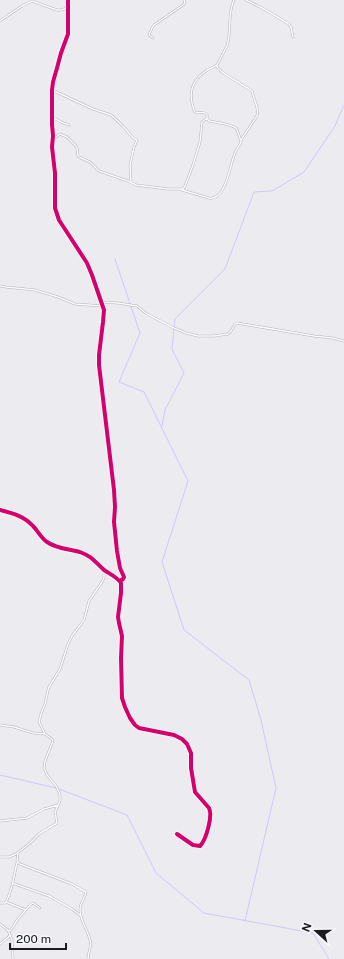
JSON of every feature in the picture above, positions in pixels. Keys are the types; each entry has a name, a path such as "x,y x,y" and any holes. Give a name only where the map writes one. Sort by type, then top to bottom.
{"street":[{"path":"68,0 68,34 61,54 52,90 52,147 55,173 55,208 64,227 87,263 104,310 99,365 114,490 114,522 117,551 120,568 124,577 120,581"},
{"path":"153,38 149,35 153,26 183,5 184,0"},
{"path":"234,0 230,12 230,32 227,43 217,64 197,78 192,90 192,99 194,110 197,112 204,112 209,121 235,128 241,140"},
{"path":"246,0 289,24 293,37"},
{"path":"0,21 32,1 57,10 67,8"},
{"path":"53,136 56,137 60,134 67,136 77,148 80,157 90,162 99,171 136,185 181,190 213,199 216,198 226,182 235,152 258,112 257,104 254,100 252,91 222,72 217,67 217,64"},
{"path":"52,90 93,109 111,115 133,138 137,140 130,165 131,183"},
{"path":"52,117 69,125"},
{"path":"181,190 184,188 188,180 200,142 202,122 207,118"},
{"path":"0,286 36,290 75,304 102,306"},
{"path":"101,302 137,306 148,314 174,328 198,336 228,334 235,324 238,323 344,341"},
{"path":"0,510 24,519 33,526 47,542 91,557 104,570 120,581 122,588 118,620 122,636 121,694 123,703 130,718 139,728 174,735 187,744 191,753 194,792 210,812 211,816 200,846 193,845 177,834"},
{"path":"0,856 12,856 29,844 39,834 57,823 55,812 60,798 58,790 45,773 44,768 45,761 53,741 45,734 39,722 49,687 60,668 72,636 84,620 88,601 104,578 104,570"},
{"path":"0,725 14,727 33,733 45,734"},
{"path":"0,821 27,818 44,809 58,805"},
{"path":"6,902 10,892 18,852"},
{"path":"17,861 22,865 72,884 86,892 80,908 81,916 91,942 88,959"},
{"path":"12,883 49,896 81,916"},
{"path":"0,904 6,902 26,910"},
{"path":"8,931 13,928 18,919 32,903 40,908"},
{"path":"0,924 8,931 13,942 12,948 14,959"},
{"path":"0,944 10,935"}],"waterway":[{"path":"162,426 165,410 184,373 172,349 175,319 225,269 254,192 272,191 304,172 335,126 344,105"},
{"path":"115,259 140,333 119,382 144,392 188,481 162,562 184,630 249,680 261,720 276,788 245,921"},
{"path":"0,775 56,788"},
{"path":"59,789 127,815 156,873 204,913 313,933 329,959"}],"cycle path":[{"path":"68,0 68,34 61,53 52,90 52,147 55,173 55,208 59,220 87,263 104,310 99,365 114,490 114,522 117,551 120,568 124,577 120,581"},
{"path":"0,510 22,517 33,526 47,542 59,547 80,552 88,556 121,583 118,617 122,636 122,698 125,707 130,718 139,728 174,735 182,739 187,744 191,753 191,768 195,792 209,808 210,812 208,828 200,846 193,845 177,834"}]}
